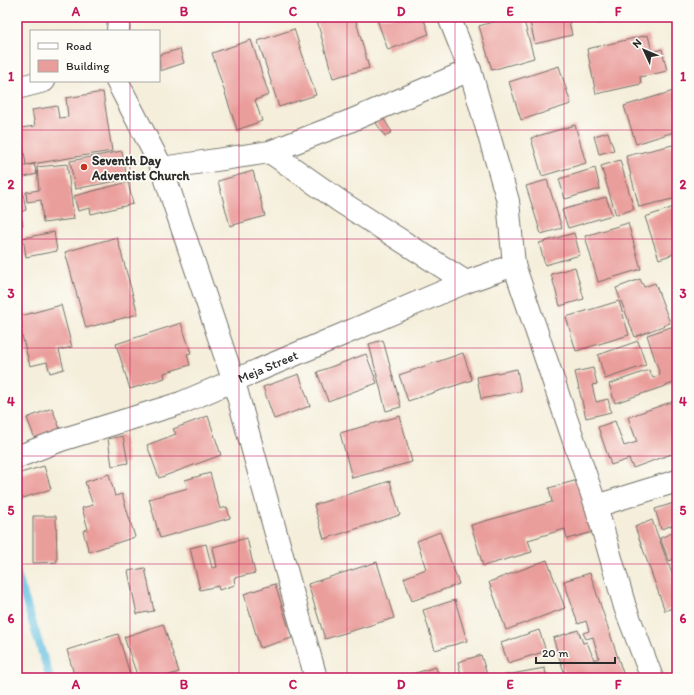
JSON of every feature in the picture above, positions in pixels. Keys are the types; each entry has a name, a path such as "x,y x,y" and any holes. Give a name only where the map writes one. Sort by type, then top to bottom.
{"street":[{"path":"118,30 119,17"},
{"path":"449,17 470,70 508,201 514,265 596,506 626,607 650,677"},
{"path":"162,168 270,152 350,121 470,70"},
{"path":"17,88 40,82"},
{"path":"118,82 162,168 234,382 316,678"},
{"path":"270,152 341,202 466,282"},
{"name":"Meja Street","path":"17,457 60,440 181,403 234,382 466,282 514,265"},
{"path":"596,506 677,480"}],"building":[{"path":"331,17 355,17 369,68 333,78 317,21"},
{"path":"376,17 423,17 429,34 388,50"},
{"path":"509,17 523,17 534,58 492,70 479,26"},
{"path":"529,17 568,17 572,35 535,44"},
{"path":"596,17 621,17 598,24"},
{"path":"294,29 316,95 279,107 258,41"},
{"path":"648,35 652,52 662,49 667,71 640,77 641,84 596,94 587,49"},
{"path":"251,40 269,95 255,100 262,121 237,130 212,53"},
{"path":"180,49 184,63 160,71 160,55"},
{"path":"559,66 571,104 521,120 509,82"},
{"path":"677,90 677,131 636,144 624,106"},
{"path":"103,92 112,151 26,165 20,128 35,126 32,110 57,106 59,118 68,117 66,98"},
{"path":"383,118 392,132 385,136 376,123"},
{"path":"575,125 586,163 542,176 531,138"},
{"path":"608,132 614,150 599,154 594,136"},
{"path":"677,144 677,198 639,207 626,156"},
{"path":"122,151 127,179 75,189 70,161"},
{"path":"620,160 634,209 616,215 601,166"},
{"path":"34,164 37,174 20,178 26,210 20,212 23,225 17,227 17,168"},
{"path":"67,164 74,219 43,223 41,200 27,202 26,192 39,190 37,167"},
{"path":"595,168 600,189 565,199 559,179"},
{"path":"253,171 265,216 230,226 218,181"},
{"path":"547,180 562,228 541,234 526,186"},
{"path":"128,182 133,204 91,214 90,208 78,211 74,196"},
{"path":"606,197 612,215 568,228 562,210"},
{"path":"677,206 677,253 659,259 645,217"},
{"path":"628,223 641,269 598,282 585,236"},
{"path":"54,232 57,251 26,257 23,238"},
{"path":"574,233 580,255 545,265 539,243"},
{"path":"117,237 138,314 86,328 65,252"},
{"path":"575,267 584,299 560,306 551,274"},
{"path":"640,279 644,287 655,283 670,323 635,337 616,288"},
{"path":"619,301 629,335 576,351 566,317"},
{"path":"61,305 72,347 59,350 64,369 50,373 47,362 30,366 17,317"},
{"path":"181,323 191,353 187,354 190,365 164,373 165,378 130,389 116,344"},
{"path":"674,326 677,334 677,382 615,403 609,384 649,370 653,378 660,375 647,335"},
{"path":"383,340 401,407 386,411 369,344"},
{"path":"638,341 646,365 605,379 598,355"},
{"path":"463,353 472,380 408,401 399,375"},
{"path":"366,354 377,383 328,401 317,372"},
{"path":"593,368 597,384 592,385 596,402 608,399 611,412 586,418 575,372"},
{"path":"517,369 521,391 481,399 477,377"},
{"path":"299,374 310,406 274,419 263,387"},
{"path":"677,400 677,452 633,468 629,459 611,465 598,427 615,421 624,446 637,442 628,417"},
{"path":"52,408 60,429 35,439 27,418"},
{"path":"208,416 221,455 159,478 147,445 176,434 173,429"},
{"path":"400,416 412,462 352,478 340,433"},
{"path":"123,436 128,463 112,466 108,439"},
{"path":"44,466 51,489 17,500 17,474"},
{"path":"210,473 220,509 227,507 230,518 160,538 149,499 188,488 185,480"},
{"path":"109,474 115,496 122,494 135,537 89,552 83,531 88,529 82,508 93,505 85,482"},
{"path":"578,480 593,532 567,539 565,529 528,540 532,552 483,566 471,525 552,502 549,488"},
{"path":"390,481 400,515 324,539 314,505"},
{"path":"677,502 677,524 661,529 655,509"},
{"path":"33,516 56,516 57,562 33,563"},
{"path":"652,520 677,587 677,606 665,611 635,527"},
{"path":"677,531 677,558 669,561 660,538"},
{"path":"440,532 459,584 412,601 404,578 426,569 417,541"},
{"path":"247,538 255,573 234,578 235,585 219,590 218,586 200,590 190,548 206,544 212,568 217,567 213,547"},
{"path":"547,560 565,608 506,630 489,582"},
{"path":"377,562 394,618 325,639 308,584"},
{"path":"145,568 154,611 137,614 128,571"},
{"path":"590,573 624,676 617,678 566,678 553,638 578,630 583,643 587,642 594,660 599,658 593,637 586,639 583,633 589,631 586,621 578,624 564,581"},
{"path":"275,584 292,638 260,648 244,594"},
{"path":"455,600 467,641 435,650 423,610"},
{"path":"163,624 179,672 160,678 138,678 124,637"},
{"path":"539,630 546,651 508,663 501,643"},
{"path":"118,634 131,678 75,678 67,650"},
{"path":"481,655 488,678 462,678 458,662"},
{"path":"436,667 439,678 398,678"},
{"path":"545,668 546,678 500,678 500,676"}],"waterway":[{"path":"17,574 50,678"}],"place":[{"name":"Seventh Day Adventist Church","path":"84,167"}]}
